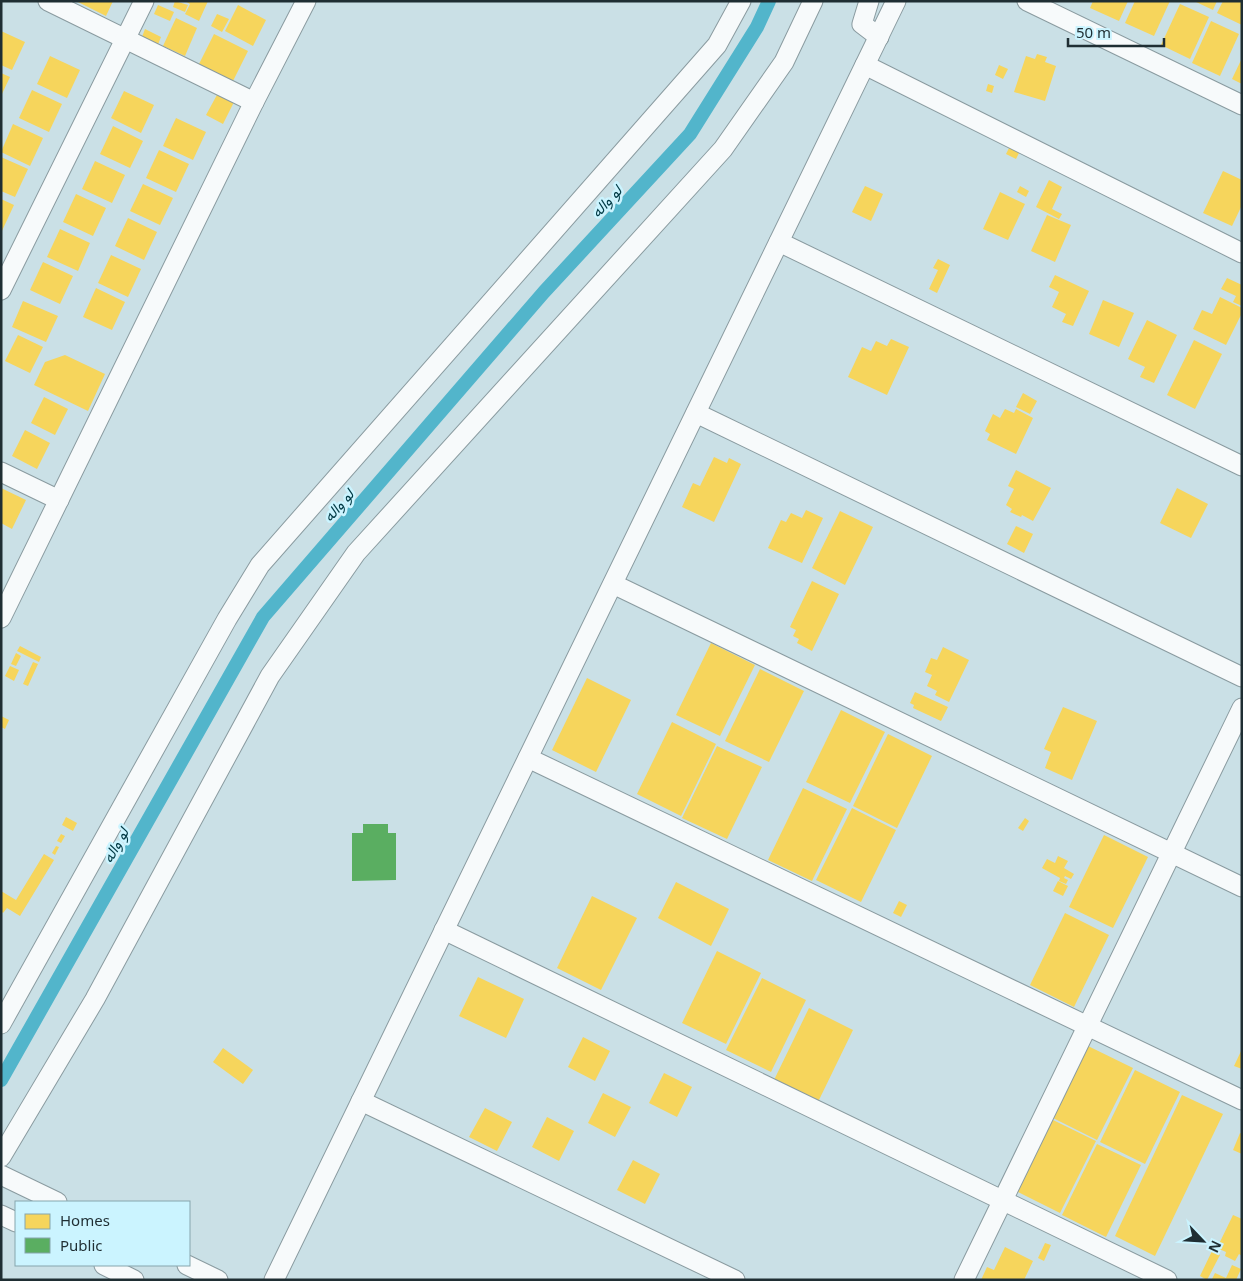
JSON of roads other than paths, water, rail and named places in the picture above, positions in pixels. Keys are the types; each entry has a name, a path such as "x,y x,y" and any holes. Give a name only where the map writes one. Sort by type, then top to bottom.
{"street":[{"path":"48,1 254,102"},
{"path":"1,290 144,1"},
{"path":"1,618 254,102 306,1"},
{"path":"1,1024 222,628 260,565 717,45 741,1"},
{"path":"1,1157 95,999 270,676 356,553 724,150 784,62 813,1"},
{"path":"869,1 862,24 879,37"},
{"path":"274,1280 896,1"},
{"path":"1027,1 1242,105"},
{"path":"865,65 1242,253"},
{"path":"779,242 1242,466"},
{"path":"696,413 1242,677"},
{"path":"1,472 59,500"},
{"path":"612,584 1242,887"},
{"path":"964,1280 1242,708"},
{"path":"528,758 1242,1100"},
{"path":"444,930 1167,1280"},
{"path":"361,1100 735,1280"},
{"path":"1,1175 55,1201"},
{"path":"1,1215 15,1222"},
{"path":"106,1266 134,1280"},
{"path":"189,1266 218,1280"}],"waterway":[{"name":"لو واله","path":"1,1080 263,617 544,292 690,134 757,27 769,1"}]}
